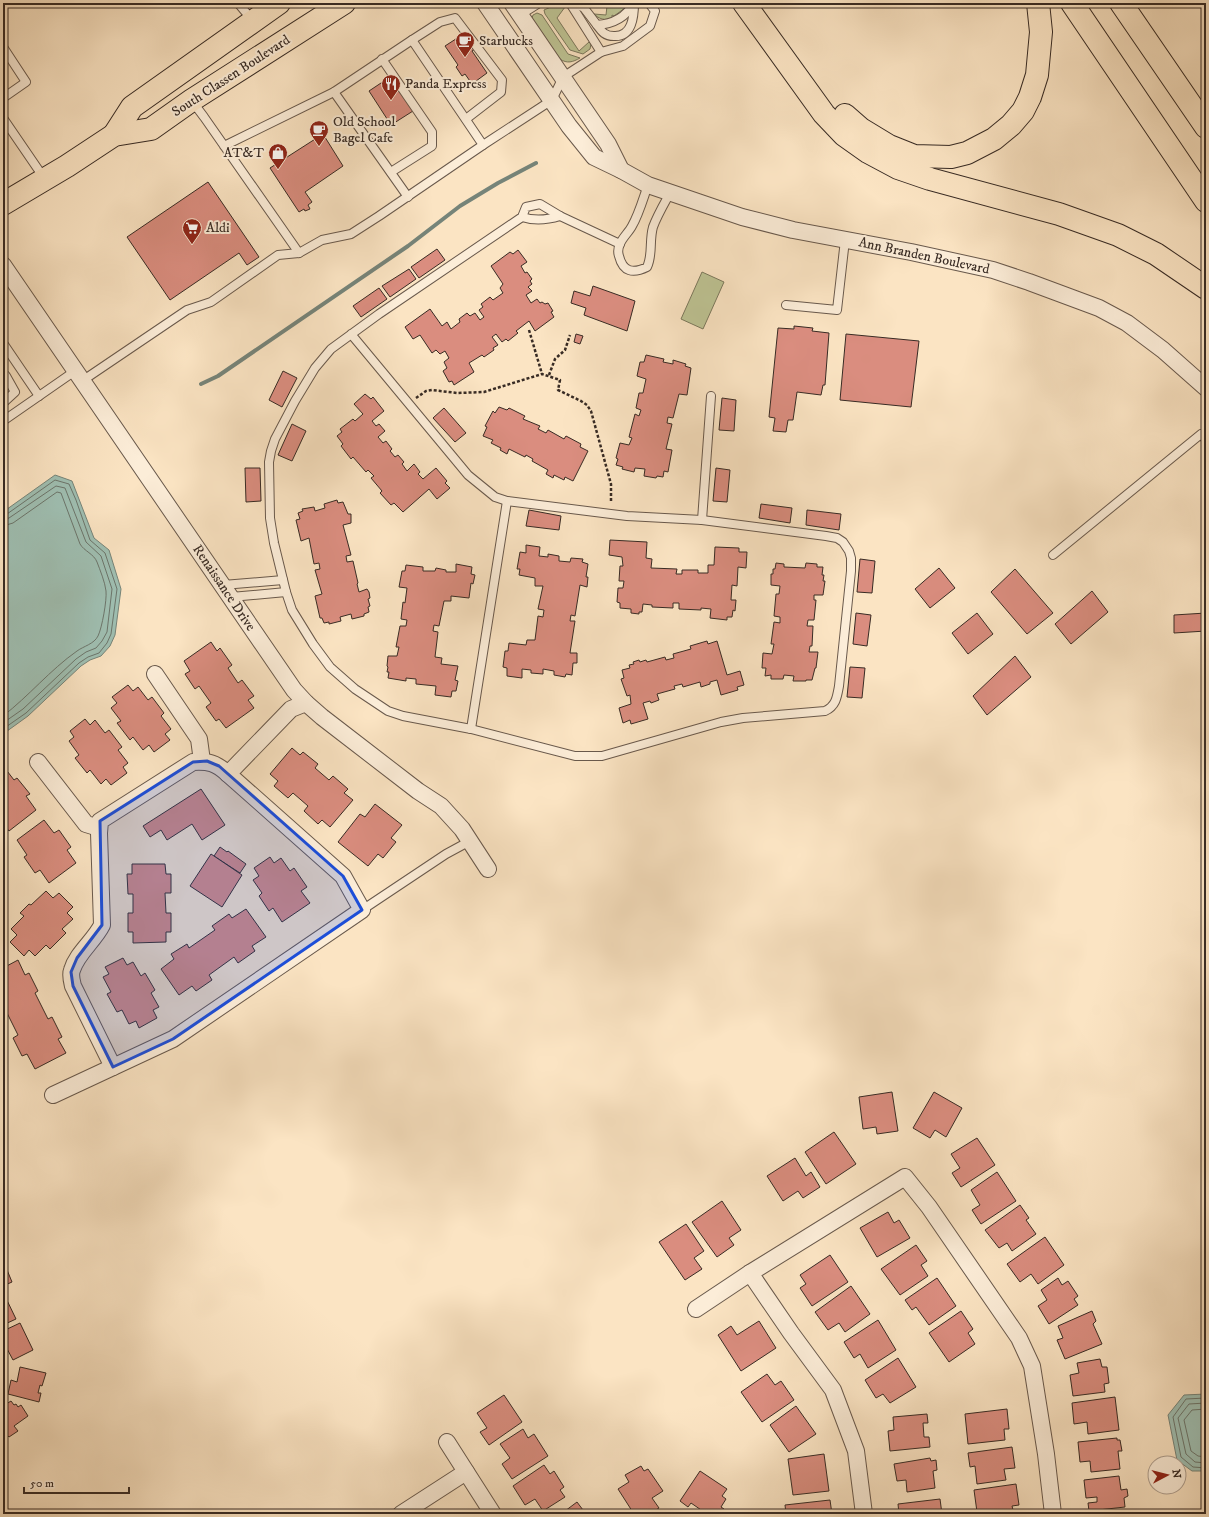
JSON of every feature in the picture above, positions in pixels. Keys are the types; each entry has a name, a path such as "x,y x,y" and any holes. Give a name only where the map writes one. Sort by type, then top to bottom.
{"main road":[{"name":"South Classen Boulevard","path":"114,135 132,107 279,3"},
{"name":"South Classen Boulevard","path":"4,200 67,166 114,135 152,128 192,100 344,3"},
{"path":"744,3 824,114 844,135 868,152 898,168 1059,214 1118,235 1156,254 1206,288"},
{"path":"763,3 816,80 842,112 861,129 889,146 914,156 951,157 967,153 994,139 1011,125 1023,111 1030,97 1037,74 1042,32 1038,3"},
{"path":"1072,3 1206,201"},
{"path":"1121,3 1206,128"}],"street":[{"name":"Ann Branden Boulevard","path":"485,3 569,126 594,157 621,170 648,186 742,217 793,230 911,252 993,270 1029,282 1099,308 1127,323 1163,350 1206,388"},
{"path":"516,9 608,144 621,170"},
{"name":"Renaissance Drive","path":"3,266 294,690 306,703 418,791 441,806 455,820 488,869"},
{"path":"155,674 199,739 202,761"},
{"path":"228,774 291,709 306,703"},
{"path":"53,1095 113,1067 173,1039 362,910 343,876 219,766 206,761 192,762 100,821 102,925 98,934 77,958 71,972 73,986 113,1067"},
{"path":"38,762 86,824 99,828"},
{"path":"696,1309 750,1273 906,1177 929,1207 1019,1338 1032,1366 1046,1454 1053,1514"},
{"path":"750,1273 791,1333 833,1390 856,1451 864,1514"},
{"path":"447,1442 493,1514"},
{"path":"401,1514 466,1472"}],"lane":[{"path":"238,3 253,21"},
{"path":"516,9 539,3"},
{"path":"570,3 601,52"},
{"path":"574,3 584,8 603,34 620,37 628,33 632,22 634,3"},
{"path":"597,25 608,25 627,13 634,3"},
{"path":"3,421 39,396 79,376 187,310 211,302 278,255 299,253 322,240 351,234 552,100 563,77 601,52 623,46 650,26 655,11 649,3"},
{"path":"224,146 288,113 334,92 440,22 455,18 502,80 501,92 466,119"},
{"path":"412,40 483,145"},
{"path":"3,47 26,82 3,98"},
{"path":"382,60 432,132 432,146 391,172"},
{"path":"334,92 408,197"},
{"path":"192,100 299,253"},
{"path":"3,118 45,179"},
{"path":"648,186 632,226 620,244 618,252 621,264 625,268 632,271 640,271 647,267 651,259 653,227 670,193"},
{"path":"351,334 468,475 495,496 507,501 609,514 702,520 837,538 847,546 851,558 851,572 839,686 837,697 831,708 818,712 768,715 721,722 602,756 575,756 471,729 402,716 388,711 355,689 330,667 313,644 292,610 283,580 270,518 269,462 275,439 295,401 315,368 331,349 351,334 522,217 526,207 540,204 560,216 620,244"},
{"path":"522,217 531,220 551,219 560,216"},
{"path":"786,304 837,310 845,240"},
{"path":"3,343 39,396"},
{"path":"3,389 4,374"},
{"path":"3,403 15,392 4,374"},
{"path":"702,520 711,396"},
{"path":"1053,555 1201,434 1206,440"},
{"path":"471,729 507,501"},
{"path":"227,591 283,580"},
{"path":"227,591 286,592"},
{"path":"362,910 446,854 470,841"}],"path":[{"path":"529,330 542,374"},
{"path":"550,375 555,359 565,350 570,335"},
{"path":"408,402 426,391 432,390 457,393 484,392 542,374 550,375 560,380 558,390 587,405 594,418 611,484 612,499 609,514"}],"highlighted area":[{"path":"207,761 219,766 343,876 362,910 173,1039 113,1067 73,986 71,972 77,958 102,925 100,821 193,762"}],"green space":[{"path":"611,3 628,3 625,8 614,16 612,15 612,18 609,19 602,19 594,14 606,15 607,6"},
{"path":"562,4 565,7 557,18 579,51 589,42 591,44 590,49 583,54 570,50 545,14 544,10"},
{"path":"537,13 542,15 568,54 580,58 570,62 565,62 560,59 532,18 533,15"},
{"path":"702,272 724,282 703,329 681,319"}],"water":[{"path":"55,475 72,481 94,538 109,550 121,589 115,635 110,646 101,656 90,660 81,666 28,716 3,734 3,512"},
{"path":"1206,1394 1206,1471 1192,1471 1187,1467 1187,1455 1176,1455 1168,1415 1184,1395"}],"building":[{"name":"Starbucks","path":"462,35 468,44 471,43 475,49 472,51 487,73 472,84 465,74 462,76 456,67 458,65 445,46"},
{"name":"Panda Express","path":"390,77 413,111 391,125 369,91"},
{"path":"323,134 343,166 305,192 312,202 308,205 310,209 305,211 304,209 299,212 270,168"},
{"name":"Aldi","path":"208,182 259,257 247,265 239,253 170,300 127,237"},
{"path":"437,249 445,260 419,278 411,267"},
{"path":"518,250 527,262 521,266 525,273 527,272 532,279 530,281 532,284 528,287 532,291 526,295 531,303 537,299 540,303 548,303 553,311 551,312 554,317 535,331 529,321 516,331 518,333 508,341 506,339 502,342 496,334 492,337 498,345 493,348 494,350 484,357 482,355 469,363 474,372 454,385 452,381 449,382 443,371 447,368 444,362 449,358 445,351 440,354 436,350 432,353 420,335 413,339 405,327 430,309 442,326 447,322 451,329 460,322 459,319 467,313 470,316 475,313 480,320 484,317 479,310 483,307 481,304 490,297 493,300 503,293 500,288 503,284 491,266 510,252 513,254"},
{"path":"409,269 416,279 390,297 382,286"},
{"path":"593,286 635,301 627,331 584,315 586,308 571,303 574,291 590,296"},
{"path":"379,288 387,299 361,317 353,306"},
{"path":"794,326 813,328 812,331 829,333 825,385 823,385 821,395 797,392 793,420 788,420 786,432 773,431 775,418 769,417 778,328 794,329"},
{"path":"576,334 583,336 580,344 574,342"},
{"path":"846,334 919,341 911,407 840,400"},
{"path":"646,355 664,359 663,362 673,364 673,360 686,364 685,366 691,368 687,395 679,394 673,418 668,417 667,423 672,424 666,449 672,450 668,472 664,471 663,477 657,476 656,478 644,476 645,469 635,468 634,472 622,469 623,467 616,465 618,459 616,458 620,443 629,445 632,438 629,437 635,414 639,416 641,410 636,408 639,393 643,393 646,379 637,376 640,362 644,362"},
{"path":"283,371 297,378 282,407 269,400"},
{"path":"365,394 371,399 373,397 384,411 372,421 376,426 379,424 385,431 378,437 383,443 386,441 392,449 390,451 395,457 398,455 404,462 402,464 407,471 414,464 420,472 418,474 423,479 436,468 447,481 445,483 450,488 437,499 429,489 403,512 394,503 391,505 380,493 382,491 371,478 374,476 368,470 366,472 353,457 351,459 341,446 343,444 337,436 342,432 340,429 353,419 355,421 363,414 354,404"},
{"path":"722,398 736,400 734,431 719,430"},
{"path":"499,407 507,410 509,408 525,416 523,419 540,426 538,429 546,433 548,430 564,439 566,436 581,444 580,447 588,451 573,481 565,477 564,480 554,475 553,478 546,474 548,470 532,461 533,459 526,455 525,457 509,449 507,454 500,450 501,448 491,443 493,440 483,436 487,427 485,426 493,411 495,413"},
{"path":"444,408 466,433 455,442 433,418"},
{"path":"292,424 306,431 292,461 278,455"},
{"path":"245,468 260,468 261,501 246,502"},
{"path":"716,468 730,470 727,502 713,501"},
{"path":"337,500 338,503 343,502 348,514 351,514 351,523 343,525 351,555 346,556 347,562 353,561 359,592 367,589 369,592 370,598 368,599 370,606 368,607 369,612 364,614 364,616 352,619 351,614 340,617 341,621 329,624 329,622 324,623 322,618 320,618 315,596 322,594 315,570 320,569 319,563 314,564 309,538 301,541 296,520 300,519 298,513 303,511 302,509 314,507 315,511 325,508 324,504"},
{"path":"761,504 792,508 790,523 759,518"},
{"path":"529,510 561,516 559,530 526,526"},
{"path":"807,510 841,514 839,530 806,525"},
{"path":"610,540 647,542 646,558 652,559 651,568 677,569 676,574 682,574 682,570 698,570 698,573 708,573 708,565 714,565 715,547 739,548 739,552 747,552 746,568 738,567 737,586 732,585 731,600 736,600 735,611 733,610 732,617 727,617 727,620 710,618 711,609 679,609 679,603 673,603 673,608 652,607 652,605 643,604 642,612 639,612 639,614 631,613 631,609 620,608 620,603 617,602 618,588 623,588 624,581 619,581 620,566 623,566 622,557 609,555"},
{"path":"526,545 540,547 539,556 548,557 548,554 559,556 559,561 570,562 571,558 583,559 582,562 588,564 586,577 588,577 587,587 580,585 575,616 571,615 570,621 575,621 570,653 577,653 577,663 573,663 572,675 566,674 565,677 554,675 554,671 543,669 543,674 531,673 531,670 522,669 522,678 507,676 507,668 503,667 505,651 508,651 509,643 526,645 527,640 535,640 538,616 543,617 544,610 538,609 543,586 535,586 535,578 519,575 520,569 517,569 520,552 526,553"},
{"path":"860,559 875,561 872,593 857,592"},
{"path":"776,563 784,564 784,567 805,568 806,563 817,564 817,567 823,567 822,575 824,575 823,581 825,581 823,595 814,595 814,600 816,600 814,620 808,620 807,626 813,626 812,646 810,646 809,652 818,652 816,668 812,680 793,681 794,676 784,675 783,679 771,679 771,675 765,676 766,668 762,668 763,653 772,654 774,644 771,644 774,622 780,623 780,617 774,616 776,594 779,594 780,586 771,585 771,574 773,574 773,569 775,569"},
{"path":"456,564 472,567 471,574 475,575 473,584 471,583 469,598 451,596 451,601 444,601 439,626 434,625 433,631 438,632 435,657 442,658 441,664 458,666 455,680 458,681 456,691 452,691 451,697 435,695 436,686 416,684 416,679 406,678 406,681 388,678 389,672 387,672 387,666 388,656 397,656 399,647 396,647 400,626 406,626 407,620 401,619 403,602 405,603 407,588 399,587 402,571 405,571 406,565 423,567 423,571 435,571 436,568 446,570 446,572 456,572"},
{"path":"939,568 955,588 930,608 915,589"},
{"path":"1015,569 1053,613 1027,634 991,592"},
{"path":"1092,591 1108,612 1071,644 1055,624"},
{"path":"856,613 871,615 867,646 853,644"},
{"path":"977,613 993,634 968,654 952,633"},
{"path":"1206,613 1206,631 1174,633 1174,615"},
{"path":"707,641 708,644 717,641 727,675 740,671 744,685 737,687 738,690 721,695 717,680 701,687 700,682 683,687 682,684 674,686 675,689 657,694 659,700 651,703 650,701 643,703 648,719 631,724 630,720 623,723 619,708 631,704 630,695 627,696 621,679 624,678 622,670 630,668 629,665 634,664 633,662 639,660 640,662 646,660 647,662 665,657 666,660 674,658 673,654 691,649 690,646"},
{"path":"211,642 217,651 220,648 232,665 228,668 238,683 242,680 254,696 248,700 254,708 226,728 219,719 216,721 206,707 211,703 199,686 195,689 185,674 190,671 184,661"},
{"path":"1015,656 1031,677 987,715 973,696"},
{"path":"850,667 865,668 862,698 847,697"},
{"path":"128,685 133,691 138,687 148,700 152,697 164,713 161,716 171,729 165,734 170,740 154,752 149,745 143,750 133,737 130,740 117,723 121,721 111,708 117,703 112,697"},
{"path":"85,719 90,725 95,720 105,733 109,730 122,747 118,750 128,763 123,767 127,773 111,785 106,779 101,784 90,770 87,773 75,758 79,755 69,741 74,737 70,731"},
{"path":"292,748 300,755 303,752 318,764 315,768 329,780 333,776 348,789 344,793 353,800 330,827 322,820 318,824 304,811 308,806 293,793 288,798 274,786 278,781 270,774"},
{"path":"4,767 14,780 17,778 30,794 26,796 36,810 9,831 3,823"},
{"path":"201,789 225,825 202,840 192,824 167,840 161,830 150,837 143,826"},
{"path":"375,804 402,825 391,838 396,842 383,858 378,854 368,866 338,842 360,814 365,817"},
{"path":"44,820 54,833 59,830 71,847 67,850 76,863 49,883 40,870 35,873 24,857 27,855 17,840"},
{"path":"220,847 246,864 240,873 214,856"},
{"path":"211,854 242,875 222,907 190,886"},
{"path":"270,857 274,863 281,858 290,871 294,868 307,887 301,891 310,903 282,922 273,908 269,911 259,896 262,893 253,880 259,876 254,868"},
{"path":"132,864 165,864 166,874 171,874 171,893 165,893 166,913 171,913 171,932 166,932 166,942 133,943 133,932 128,932 128,913 133,913 133,894 128,894 127,874 132,874"},
{"path":"46,891 53,898 59,893 73,907 67,913 73,919 62,929 66,933 50,949 46,945 35,956 29,950 24,956 10,942 17,935 11,929 24,916 20,913"},
{"path":"246,909 266,937 252,946 255,951 238,963 234,957 209,975 212,980 196,991 192,986 179,995 161,969 174,959 171,954 187,944 189,948 215,930 212,926 229,914 232,918"},
{"path":"123,958 127,965 133,962 141,976 145,973 155,990 151,993 159,1007 153,1010 157,1018 139,1028 136,1021 129,1024 122,1010 117,1012 107,994 111,992 103,977 109,974 105,967"},
{"path":"18,960 25,975 29,973 38,991 35,993 48,1019 52,1017 62,1037 58,1039 66,1053 35,1069 27,1054 22,1056 13,1038 18,1035 4,1007 3,1008 3,968"},
{"path":"892,1092 898,1131 877,1134 876,1127 863,1129 859,1097"},
{"path":"934,1092 962,1108 946,1137 935,1130 930,1138 913,1128"},
{"path":"834,1132 856,1164 826,1184 805,1152"},
{"path":"977,1138 995,1165 961,1187 952,1173 960,1168 951,1154"},
{"path":"795,1158 806,1176 811,1172 820,1187 803,1198 798,1191 783,1201 767,1176"},
{"path":"997,1172 1016,1201 981,1224 972,1210 980,1205 971,1190"},
{"path":"722,1201 741,1230 729,1238 734,1245 717,1257 692,1222"},
{"path":"1020,1205 1029,1218 1026,1220 1036,1234 1012,1251 1007,1243 999,1248 985,1230"},
{"path":"888,1212 894,1223 899,1220 910,1238 877,1257 860,1228"},
{"path":"686,1224 704,1251 694,1258 702,1269 685,1280 659,1242"},
{"path":"1045,1237 1064,1265 1038,1284 1031,1274 1020,1282 1007,1264"},
{"path":"916,1245 927,1261 921,1265 928,1276 900,1295 881,1269"},
{"path":"830,1255 848,1282 812,1306 800,1288 806,1284 800,1275"},
{"path":"5,1265 12,1282 3,1286 3,1266"},
{"path":"937,1278 956,1306 929,1325 916,1307 912,1310 905,1300"},
{"path":"1058,1278 1062,1285 1068,1281 1078,1296 1074,1299 1078,1305 1049,1324 1038,1306 1047,1300 1041,1290"},
{"path":"851,1286 870,1314 845,1332 839,1323 828,1330 815,1312"},
{"path":"3,1292 16,1319 3,1325"},
{"path":"961,1311 973,1329 968,1333 975,1344 949,1362 929,1333"},
{"path":"1092,1311 1096,1321 1093,1324 1102,1344 1065,1359 1057,1340 1063,1338 1058,1326"},
{"path":"878,1320 896,1350 868,1368 860,1354 854,1358 844,1342"},
{"path":"759,1321 776,1348 741,1371 718,1335 731,1326 737,1335"},
{"path":"20,1323 33,1350 13,1360 5,1345 3,1346 3,1331"},
{"path":"898,1358 916,1387 890,1403 883,1394 876,1398 865,1380"},
{"path":"1100,1359 1102,1367 1107,1367 1109,1383 1104,1384 1105,1392 1073,1396 1070,1375 1079,1373 1077,1363"},
{"path":"20,1367 46,1373 38,1393 41,1393 39,1402 8,1394 11,1380 17,1382"},
{"path":"767,1374 775,1385 781,1381 794,1400 762,1422 741,1392"},
{"path":"504,1395 522,1422 489,1445 480,1432 487,1428 477,1413"},
{"path":"1115,1397 1119,1430 1088,1434 1087,1422 1074,1424 1072,1403"},
{"path":"11,1401 18,1407 21,1405 28,1416 14,1426 18,1431 9,1437 6,1434 3,1436 3,1406"},
{"path":"796,1406 816,1434 789,1452 770,1425"},
{"path":"1007,1409 1009,1429 1004,1429 1005,1440 968,1444 965,1414"},
{"path":"927,1414 928,1423 923,1423 924,1437 929,1437 930,1447 890,1451 888,1431 894,1430 893,1417"},
{"path":"523,1429 528,1438 534,1434 548,1456 512,1479 502,1464 510,1458 500,1444"},
{"path":"1117,1438 1117,1440 1120,1440 1122,1451 1118,1451 1120,1469 1091,1472 1090,1461 1080,1462 1078,1442"},
{"path":"1012,1447 1015,1468 1004,1469 1006,1480 977,1484 975,1466 970,1467 968,1453"},
{"path":"824,1454 829,1491 793,1495 788,1459"},
{"path":"930,1458 931,1461 936,1460 937,1470 933,1471 935,1488 907,1492 906,1480 897,1481 894,1464"},
{"path":"544,1465 550,1474 554,1471 564,1487 560,1490 565,1497 543,1511 535,1499 525,1505 513,1486"},
{"path":"641,1466 644,1471 648,1469 663,1491 652,1498 659,1508 649,1514 634,1514 618,1489 629,1482 625,1475"},
{"path":"700,1471 727,1489 722,1496 726,1499 721,1507 724,1509 720,1514 707,1514 691,1503 688,1507 680,1501"},
{"path":"1119,1476 1121,1490 1127,1489 1128,1496 1124,1498 1125,1507 1089,1511 1088,1503 1097,1502 1097,1497 1086,1498 1084,1480"},
{"path":"1016,1484 1019,1505 1012,1506 1014,1514 982,1514 982,1512 977,1512 974,1490"},
{"path":"940,1499 942,1514 899,1514 898,1504"},
{"path":"830,1500 832,1514 786,1514 785,1505"},
{"path":"577,1502 586,1514 561,1514"}],"waterway":[{"path":"201,384 218,376 408,246 460,206 498,183 536,163"}],"place":[{"name":"Starbucks","path":"465,58"},
{"name":"Panda Express","path":"391,101"},
{"name":"Old School Bagel Cafe","path":"319,147"},
{"name":"AT&T","path":"278,170"},
{"name":"Aldi","path":"192,245"}]}
